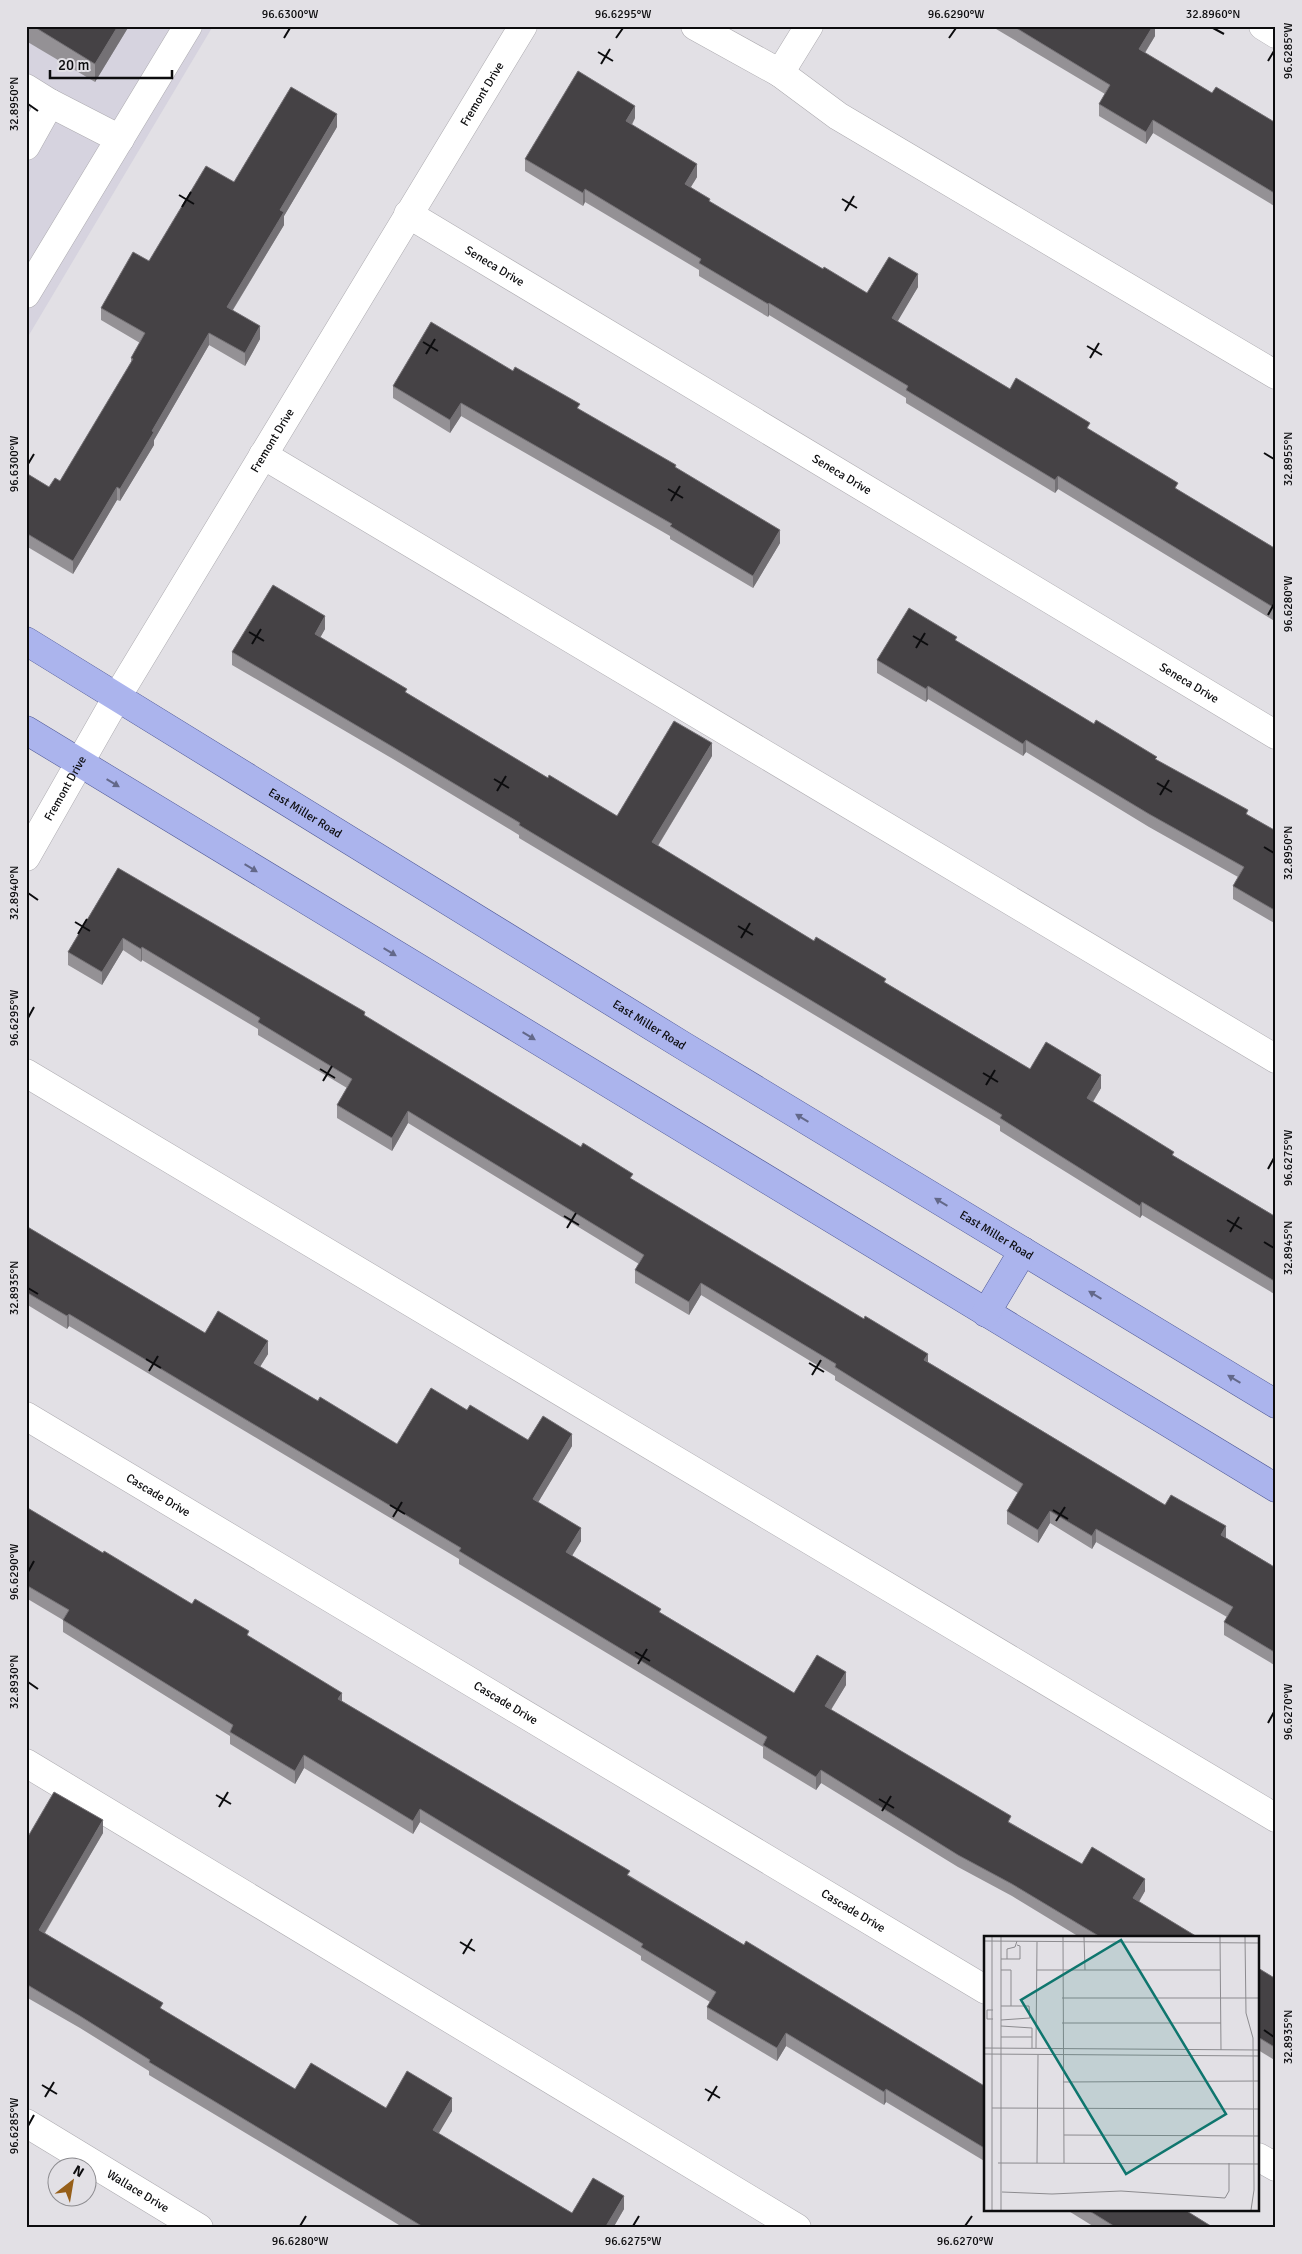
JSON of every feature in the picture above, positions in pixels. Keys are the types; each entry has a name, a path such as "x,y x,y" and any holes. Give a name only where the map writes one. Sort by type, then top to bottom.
{"main road":[{"name":"East Miller Road","path":"26,641 682,1045 1276,1404"},
{"path":"26,730 1276,1488"},
{"path":"986,1313 1023,1251"}],"street":[{"path":"29,284 188,26"},
{"name":"Fremont Drive","path":"26,857 117,697 523,26"},
{"path":"695,26 780,73 838,116 1276,376"},
{"path":"780,73 809,26"},
{"path":"1263,26 1276,34"},
{"path":"26,88 50,103 120,139"},
{"path":"26,146 50,103"},
{"name":"Seneca Drive","path":"408,214 1276,735"},
{"path":"263,455 1276,1058"},
{"path":"26,1073 1276,1818"},
{"name":"Cascade Drive","path":"26,1416 984,1989"},
{"path":"26,1763 797,2228"},
{"name":"Wallace Drive","path":"26,2123 200,2228"},
{"path":"1260,2158 1276,2167"}],"shaded area":[{"path":"26,26 213,26 26,340"}],"building":[{"path":"33,26 118,26 95,64"},
{"path":"1013,26 1153,26 1139,49 1212,93 1216,87 1276,123 1276,194 1153,120 1146,132 1099,104 1110,85"},
{"path":"578,71 635,106 626,121 697,164 685,184 710,199 709,201 867,293 889,257 918,274 892,318 1010,389 1016,378 1090,423 1087,428 1178,483 1175,488 1276,549 1276,609 1058,476 1055,480 906,390 908,386 699,263 701,259 585,189 583,193 525,159"},
{"path":"291,87 337,114 280,210 284,212 227,307 260,326 245,353 209,333 120,489 117,487 73,561 26,533 26,473 49,487 55,478 60,481 133,359 131,358 145,333 101,308 133,252 149,261 206,166 234,182"},
{"path":"431,322 513,371 515,367 580,404 577,408 676,465 675,467 780,530 753,576 670,526 672,524 461,403 450,420 393,386"},
{"path":"273,585 325,616 315,634 407,689 405,692 548,778 549,775 617,816 674,721 712,743 652,842 814,941 816,937 886,979 884,982 1030,1069 1046,1042 1101,1075 1087,1098 1174,1152 1172,1155 1276,1217 1276,1282 1142,1202 1140,1206 1000,1118 1002,1115 519,825 520,823 232,652"},
{"path":"909,608 957,637 955,640 1094,724 1096,720 1157,757 1155,759 1248,810 1246,814 1276,831 1276,911 1233,886 1244,867 1149,814 1026,740 1023,744 928,686 926,689 877,660"},
{"path":"118,868 365,1012 364,1015 581,1147 583,1143 633,1174 630,1178 864,1319 865,1316 928,1354 924,1360 1165,1505 1171,1495 1226,1526 1221,1535 1276,1568 1276,1653 1224,1622 1233,1607 1096,1529 1092,1536 1050,1511 1038,1530 1007,1511 1023,1484 835,1367 836,1364 701,1283 689,1302 635,1270 644,1255 408,1111 392,1138 337,1105 352,1079 258,1022 260,1018 142,947 141,949 123,938 102,972 68,952"},
{"path":"26,1226 205,1333 218,1311 268,1341 254,1363 318,1401 320,1397 397,1444 431,1388 467,1410 470,1405 528,1440 543,1416 572,1434 533,1499 581,1528 566,1552 661,1609 659,1612 794,1693 817,1655 846,1672 825,1706 1011,1816 1008,1822 1082,1864 1092,1847 1145,1879 1133,1898 1196,1936 1099,1936 1012,1884 958,1855 821,1770 816,1777 763,1745 767,1737 459,1551 461,1548 69,1314 67,1316 26,1292"},
{"path":"26,1507 192,1604 195,1599 249,1631 247,1635 342,1693 338,1699 630,1871 627,1875 744,1945 746,1941 984,2086 984,2148 886,2089 884,2092 786,2033 777,2048 707,2007 716,1992 641,1947 643,1944 420,1809 413,1821 304,1755 295,1771 230,1732 233,1725 63,1620 69,1610 26,1585"},
{"path":"54,1792 103,1820 39,1930 163,2003 160,2008 295,2089 311,2063 386,2108 407,2071 452,2098 433,2130 572,2213 593,2178 624,2196 605,2228 425,2228 149,2062 150,2060 26,1984 26,1840"},
{"path":"1260,1969 1276,1979 1276,2048 1260,2038"},
{"path":"1091,2212 1188,2212 1214,2228 1117,2228"}]}
